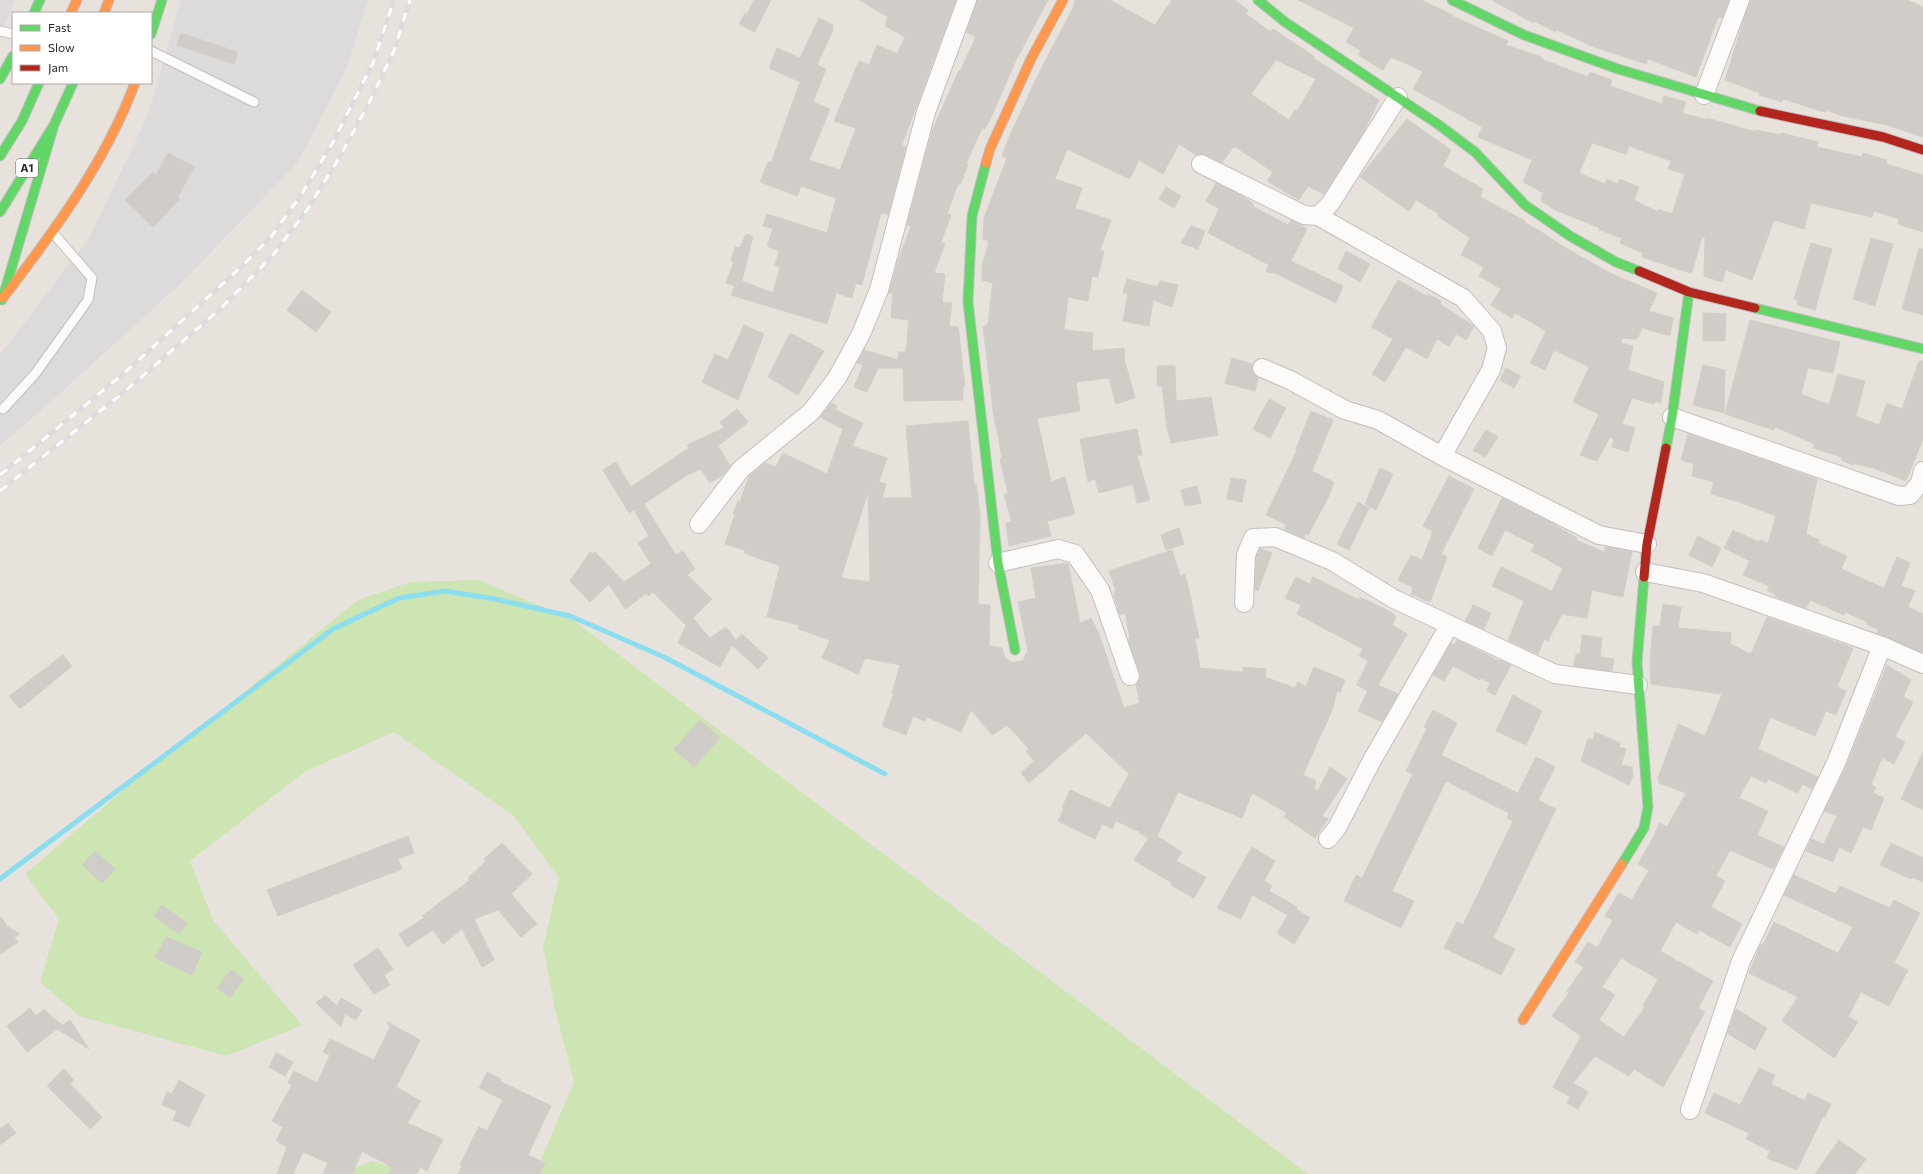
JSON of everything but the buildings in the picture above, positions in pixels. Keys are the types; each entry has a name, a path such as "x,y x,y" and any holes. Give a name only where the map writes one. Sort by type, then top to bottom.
{"main road":[{"path":"34,12 40,0"},
{"path":"71,12 77,0"},
{"path":"104,12 109,0"},
{"path":"152,31 162,0"},
{"path":"1015,650 998,564 968,302 972,216 990,149 1031,59 1063,0"},
{"path":"1258,0 1285,22 1439,125 1475,152 1525,205 1570,236 1616,262 1690,292 1923,349"},
{"path":"1452,0 1524,35 1618,69 1748,108 1883,137 1923,150"},
{"path":"0,79 12,58"},
{"name":"A1","path":"0,156 22,121 39,84"},
{"name":"A1","path":"0,212 54,125 73,84"},
{"path":"1,301 53,233 97,164 130,97 135,84"},
{"path":"1,301 54,125"},
{"path":"1523,1020 1634,848 1644,828 1648,806 1637,662 1647,544 1672,417 1690,292"}],"street":[{"path":"699,524 741,469 811,412 837,378 861,334 879,290 926,112 957,22 967,0"},
{"path":"1704,95 1740,0"},
{"path":"1318,216 1330,204 1398,97"},
{"path":"1201,164 1304,215 1318,216 1463,298 1492,331 1497,348 1491,370 1442,456"},
{"path":"1262,368 1290,380 1345,410 1378,420 1442,456 1599,535 1647,544"},
{"path":"1672,417 1900,496 1916,500 1923,471"},
{"path":"1244,603 1246,555 1253,538 1275,537 1332,561 1394,598 1449,626 1556,674 1638,685"},
{"path":"998,564 1058,549 1076,554 1100,590 1130,676"},
{"path":"1645,572 1703,583 1882,646 1923,664"},
{"path":"1328,839 1337,828 1371,762 1449,626"},
{"path":"1690,1110 1741,961 1836,763 1882,646"}],"lane":[{"path":"0,31 12,34"},
{"path":"152,51 254,102"},
{"path":"3,409 35,374 88,300 92,278 53,233"}],"shaded area":[{"path":"0,0 15,0 0,38"},
{"path":"181,0 368,0 347,67 298,162 180,284 0,446 0,353 8,345 89,238 148,115"}],"green space":[{"path":"479,580 573,620 1308,1174 535,1174 574,1082 555,1009 543,947 559,878 514,816 394,732 306,771 190,861 213,920 302,1025 227,1056 79,1016 40,982 59,919 25,874 132,783 358,600 410,582"},
{"path":"372,1161 417,1174 341,1174"}],"waterway":[{"path":"0,879 333,629 399,598 445,591 495,599 570,616 664,657 885,774"}],"railway":[{"path":"0,475 122,375 239,269 271,237 303,192 333,142 373,63 394,0"},
{"path":"0,491 124,392 220,309 273,255 307,210 339,158 368,105 394,51 410,0"}],"traffic: fast":[{"path":"34,12 40,0"},
{"path":"152,31 162,0"},
{"path":"1258,0 1285,22 1439,125 1475,152 1525,205 1570,236 1616,262 1639,271"},
{"path":"1452,0 1524,35 1618,69 1760,111"},
{"path":"0,79 12,58"},
{"path":"0,156 22,121 39,84"},
{"path":"0,212 54,125 73,84"},
{"path":"2,300 54,125"},
{"path":"986,163 972,216 968,302 998,563 1015,650"},
{"path":"1666,448 1672,417 1689,292"},
{"path":"1755,308 1923,349"},
{"path":"1622,864 1644,828 1648,807 1637,662 1644,577"}],"traffic: slow":[{"path":"71,12 77,0"},
{"path":"104,12 109,0"},
{"path":"986,163 990,149 1031,59 1063,0"},
{"path":"3,298 60,221 94,168 109,141 135,84"},
{"path":"1523,1020 1622,864"}],"traffic: jam":[{"path":"1760,111 1883,137 1923,150"},
{"path":"1639,271 1689,292 1755,308"},
{"path":"1644,577 1647,544 1666,448"}]}
